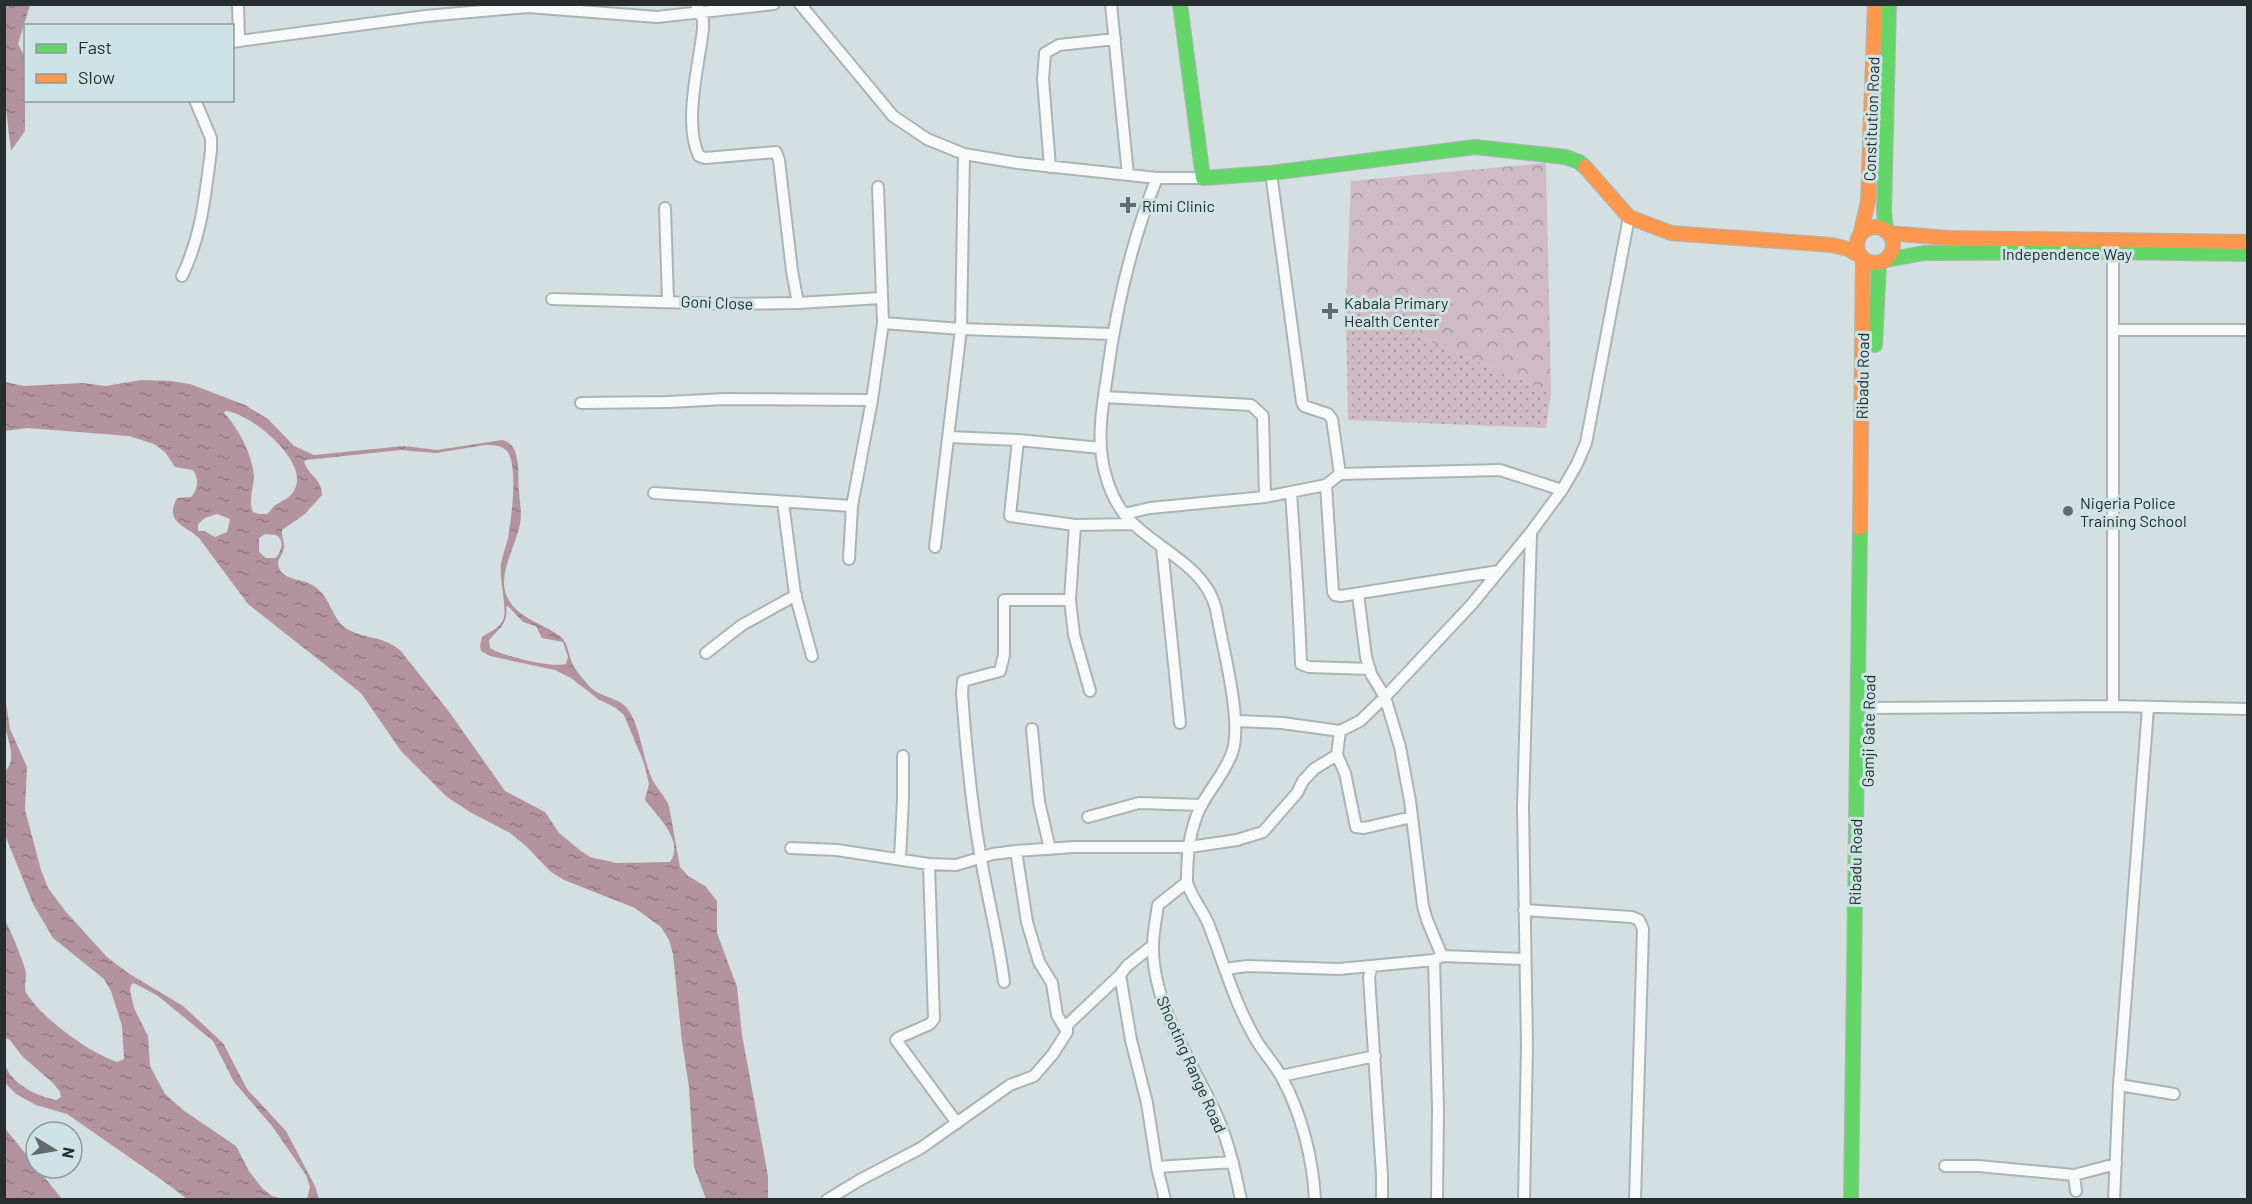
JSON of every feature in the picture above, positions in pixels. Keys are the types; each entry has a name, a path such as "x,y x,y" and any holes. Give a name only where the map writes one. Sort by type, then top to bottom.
{"main road":[{"path":"1180,4 1203,178 1271,173 1475,147 1566,157 1579,162 1592,173 1629,217 1671,233 1832,245 1848,249 1868,263 1883,262 1893,247 1888,232 1876,227 1871,227 1859,235 1832,245"},
{"name":"Constitution Road","path":"1859,235 1869,192 1875,4"},
{"name":"Constitution Road","path":"1888,232 1884,211 1889,4"},
{"name":"Independence Way","path":"1888,232 1948,238 2247,242"},
{"path":"1859,235 1856,243 1861,258"},
{"name":"Independence Way","path":"1883,262 1924,253 2247,254"},
{"name":"Ribadu Road","path":"1851,1200 1862,804 1863,308 1861,258"},
{"name":"Gamji Gate Road","path":"1863,1200 1862,804 1869,708 1875,331 1883,262"}],"street":[{"path":"238,4 236,41 426,10 528,6 657,17 697,9 774,4"},
{"path":"800,4 893,116 927,139 964,154 1050,167 1157,178 1203,178"},
{"path":"1111,4 1128,175"},
{"path":"697,9 703,20 703,29 692,116 699,156 705,158 776,152 779,159 798,303"},
{"path":"1050,167 1043,79 1045,53 1059,45 1115,39"},
{"path":"182,276 191,258 200,230 211,151 212,138 196,102"},
{"path":"935,547 961,329 964,154"},
{"path":"1271,173 1302,402 1304,406 1328,414 1332,419 1340,474"},
{"path":"1157,178 1129,257 1112,334 1104,397 1101,447 1107,480 1115,501 1124,514 1161,547 1186,564 1213,597 1236,721 1233,749 1228,763 1202,805 1192,827 1187,882 1207,920 1255,1038 1281,1076 1300,1119 1314,1180 1315,1200"},
{"path":"849,559 852,506 872,400 883,323 878,187"},
{"path":"665,208 668,301"},
{"path":"1236,721 1282,723 1340,731 1360,721 1385,697 1499,571 1531,532 1562,490 1586,442 1629,217"},
{"path":"2113,252 2113,706"},
{"name":"Goni Close","path":"552,300 730,304 881,298"},
{"path":"883,323 961,329 1112,334"},
{"path":"2113,330 2247,330"},
{"path":"1104,397 1251,405 1263,416 1265,497"},
{"path":"581,403 725,399 872,400"},
{"path":"949,437 1101,447"},
{"path":"1018,440 1010,516 1075,525 1133,524"},
{"path":"1124,514 1150,508 1265,497 1326,486 1340,474 1500,470 1562,490"},
{"path":"1326,486 1335,595 1358,594 1499,571"},
{"path":"1291,492 1301,664 1309,667 1370,669"},
{"path":"654,493 852,506"},
{"path":"783,502 796,595 812,656"},
{"path":"1075,525 1070,600 1074,635 1090,691"},
{"path":"1524,1200 1527,1046 1523,807 1531,532"},
{"path":"1161,547 1180,723"},
{"path":"1358,594 1366,657 1371,674 1385,697 1400,747 1412,817 1423,906 1438,958 1437,1200"},
{"path":"706,653 742,625 796,595"},
{"path":"1004,982 980,858 969,778 963,681 1000,671 1004,655 1004,600 1070,600"},
{"path":"1869,708 2113,706 2247,709"},
{"path":"2114,1200 2119,1085 2148,708"},
{"path":"1032,729 1038,802 1050,849"},
{"path":"1340,731 1337,755 1345,773 1356,828 1412,817"},
{"path":"791,848 837,850 929,864 956,865 993,854 1016,851 1109,846 1190,847 1237,840 1263,832 1297,793 1308,775 1337,755"},
{"path":"900,859 903,756"},
{"path":"1088,817 1138,803 1202,805"},
{"path":"1016,851 1027,922 1039,962 1052,983 1057,1015 1067,1032"},
{"path":"929,864 934,1019 930,1024 897,1040 957,1123"},
{"name":"Shooting Range Road","path":"1187,882 1158,905 1152,946 1160,993 1182,1046 1218,1118 1233,1162 1241,1200"},
{"path":"1524,910 1632,917 1639,920 1643,929 1635,1200"},
{"path":"827,1200 921,1148 1010,1085 1034,1076 1053,1054 1067,1032 1067,1024 1127,966 1152,946"},
{"path":"1225,969 1247,966 1339,969 1438,958 1524,959"},
{"path":"1372,966 1369,977 1382,1200"},
{"path":"1120,975 1131,1040 1147,1103 1157,1167 1165,1200"},
{"path":"1281,1076 1375,1056"},
{"path":"2119,1085 2174,1094"},
{"path":"1157,1167 1233,1162"},
{"path":"1945,1166 1978,1166 2074,1175 2116,1164"},
{"path":"2074,1175 2076,1191"}],"green space":[{"path":"1546,163 1551,393 1346,305 1351,181"},
{"path":"1346,305 1551,393 1546,428 1348,420"}],"water":[{"path":"4,5 30,5 18,44 24,55 25,131 11,151 4,93"},
{"path":"141,380 190,384 245,405 268,419 294,446 314,455 404,446 437,450 502,440 509,443 518,462 521,516 505,575 505,591 520,613 563,639 573,665 590,687 621,703 630,713 638,731 652,779 669,806 680,867 688,876 705,886 717,901 717,933 737,987 742,1035 768,1176 768,1199 706,1199 694,1167 689,1087 673,954 669,940 661,927 635,908 564,880 551,872 510,833 447,797 401,751 361,693 248,604 199,538 175,518 173,513 177,498 191,497 195,491 197,480 193,470 175,467 165,452 154,444 129,436 27,428 5,431 5,382 24,386 82,383 106,386","holes":["225,411 235,413 261,428 284,451 292,463 297,475 295,489 289,497 267,514 253,512 251,499 254,478 251,461 240,434 224,413","488,445 500,446 507,451 511,458 513,480 508,538 501,565 504,616 499,626 482,637 481,651 490,656 555,670 571,678 624,715 644,763 649,784 645,800 672,837 674,854 670,862 616,863 590,857 581,851 559,833 545,812 505,791 450,713 400,650 387,642 349,630 338,620 319,590 308,583 286,576 280,570 279,561 284,546 282,530 305,514 322,495 318,481 304,462 306,460 401,450 436,453","217,514 230,519 227,532 215,537 204,531 198,531 198,524 205,518","265,534 279,537 282,545 276,558 266,558 259,552 259,538","508,606 523,622 536,626 542,638 563,642 568,657 566,664 527,660 490,648 489,640 502,625"]},
{"path":"5,697 10,729 27,767 25,810 48,888 66,912 107,957 128,973 183,1006 223,1043 247,1089 286,1131 315,1186 319,1199 307,1199 310,1187 306,1175 272,1126 234,1082 213,1041 158,996 134,983 130,990 134,1008 148,1036 150,1066 165,1094 183,1110 236,1146 249,1171 262,1188 272,1196 283,1199 187,1199 84,1126 84,1120 76,1120 67,1114 36,1105 16,1094 5,1083 5,1064 13,1078 26,1088 56,1100 61,1097 53,1083 22,1056 10,1040 5,1038 5,921 25,970 26,993 34,1003 55,1024 80,1043 117,1062 124,1059 122,1026 111,991 104,979 53,938 33,904 5,835 5,771 9,766 11,756 4,712"},
{"path":"4,1127 24,1152 24,1180 47,1180 62,1199 5,1199"}],"traffic: fast":[{"path":"1180,4 1203,178 1271,173 1475,147 1566,157 1585,167"},
{"path":"1886,231 1884,211 1889,4"},
{"path":"1886,260 1924,253 2248,254"},
{"path":"1875,345 1879,263"},
{"path":"1851,1200 1860,528"}],"traffic: slow":[{"path":"1861,232 1868,201 1875,4"},
{"path":"1585,167 1629,217 1671,233 1832,245 1848,249 1859,255"},
{"path":"1875,227 1888,232 1893,245 1888,258 1875,263 1862,258 1857,245 1862,232 1875,227"},
{"path":"1889,233 1948,238 2248,242"},
{"path":"1860,528 1863,260"}],"place":[{"name":"Rimi Clinic","path":"1128,205"},
{"name":"Kabala Primary Health Center","path":"1330,311"},
{"name":"Nigeria Police Training School","path":"2068,511"}]}
